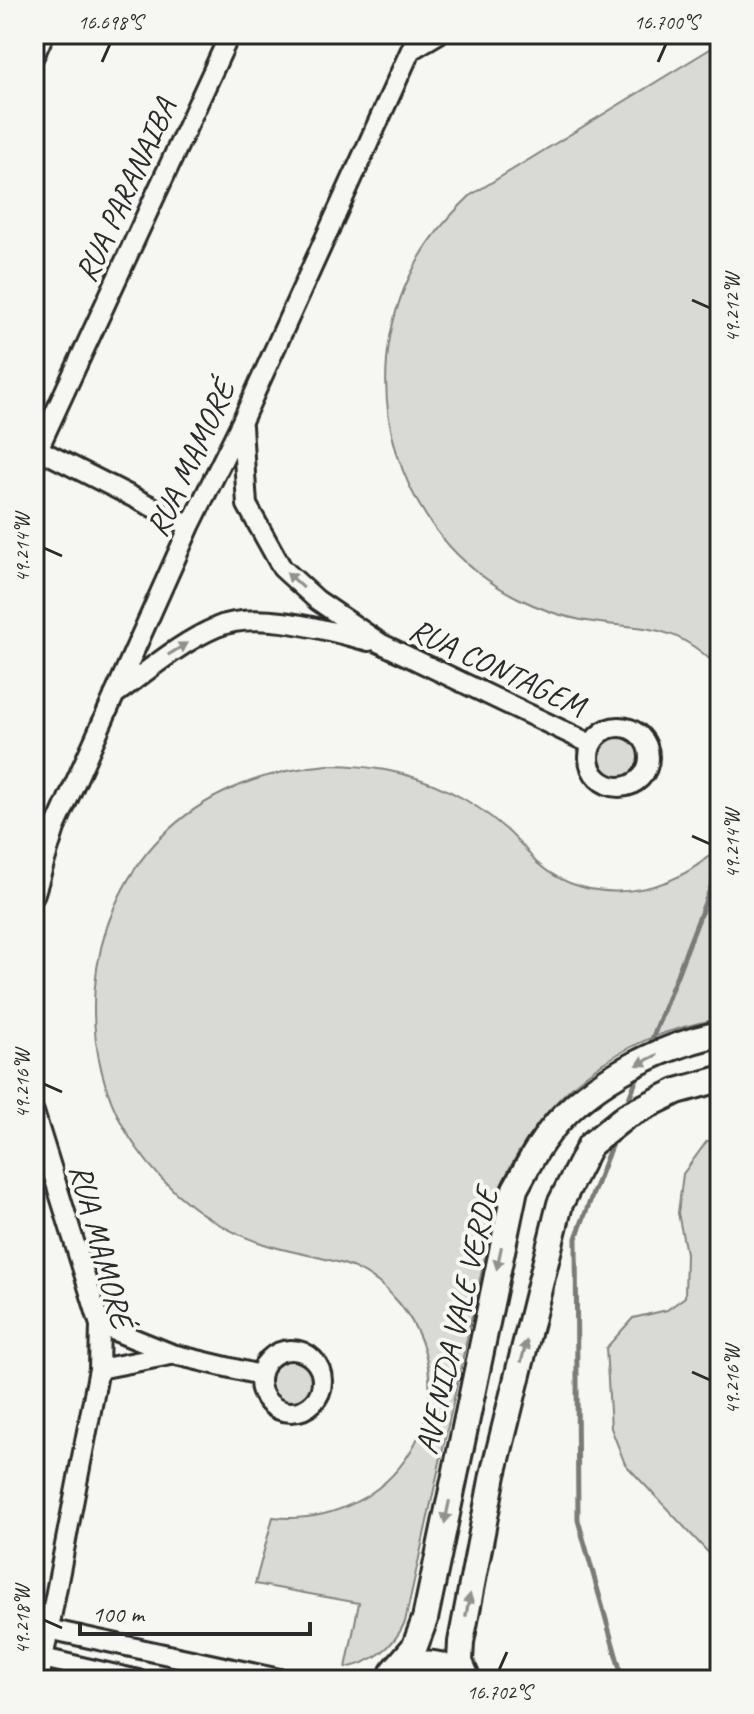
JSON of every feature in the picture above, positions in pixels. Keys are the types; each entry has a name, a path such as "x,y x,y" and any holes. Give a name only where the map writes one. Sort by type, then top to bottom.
{"street":[{"path":"34,56 44,34"},
{"name":"RUA MAMORÉ","path":"34,896 55,828 114,695 414,42 438,34"},
{"name":"RUA PARANAIBA","path":"35,451 224,36"},
{"name":"RUA CONTAGEM","path":"242,421 247,505 282,568 317,600 380,643 591,744"},
{"path":"35,451 190,526"},
{"path":"304,625 317,600"},
{"name":"RUA CONTAGEM","path":"114,695 171,653 220,625 262,620 304,625 380,643"},
{"name":"AVENIDA VALE VERDE","path":"389,1676 415,1646 425,1619 515,1189 543,1140 592,1088 665,1051 720,1034"},
{"path":"468,1680 460,1662 461,1642 490,1490 560,1204 590,1145 626,1116 677,1091 720,1079"},
{"name":"RUA MAMORÉ","path":"34,1112 100,1325 99,1369 42,1628 39,1680"},
{"path":"100,1325 172,1354 260,1375"},
{"path":"99,1369 172,1354"},
{"path":"42,1628 284,1680"},
{"path":"39,1657 138,1680"},
{"path":"389,1676 412,1664 433,1663 452,1669 468,1680"}],"shaded area":[{"path":"720,43 720,669 702,653 670,634 557,614 518,598 476,571 442,537 415,498 397,454 388,407 387,359 396,312 415,266 440,228 471,195"},
{"path":"619,733 628,734 636,740 642,748 642,766 636,774 628,780 619,781 610,780 602,774 596,766 595,757 596,748 602,740 610,734"},
{"path":"328,765 398,773 448,790 494,819 515,837 537,863 558,878 582,887 607,891 657,885 680,876 702,862 720,845 720,1019 648,1039 616,1055 561,1097 518,1154 500,1188 405,1622 395,1639 382,1652 346,1668 359,1603 255,1584 273,1517 316,1516 355,1503 387,1481 411,1451 425,1417 429,1379 421,1341 399,1303 368,1276 352,1267 245,1237 208,1218 176,1193 136,1147 115,1111 102,1072 95,1030 95,988 101,947 114,907 134,871 160,838 196,808 237,786 281,772"},
{"path":"720,1140 720,1565 625,1464 611,1428 606,1348 633,1318 667,1310 685,1297 686,1253 678,1213 683,1174 707,1141"},
{"path":"291,1358 307,1365 314,1381 307,1397 291,1404 275,1397 268,1381 275,1365"}],"waterway":[{"path":"649,1047 720,864"},
{"path":"626,1106 639,1073"},
{"path":"614,1138 576,1238 578,1520 623,1680"}]}
